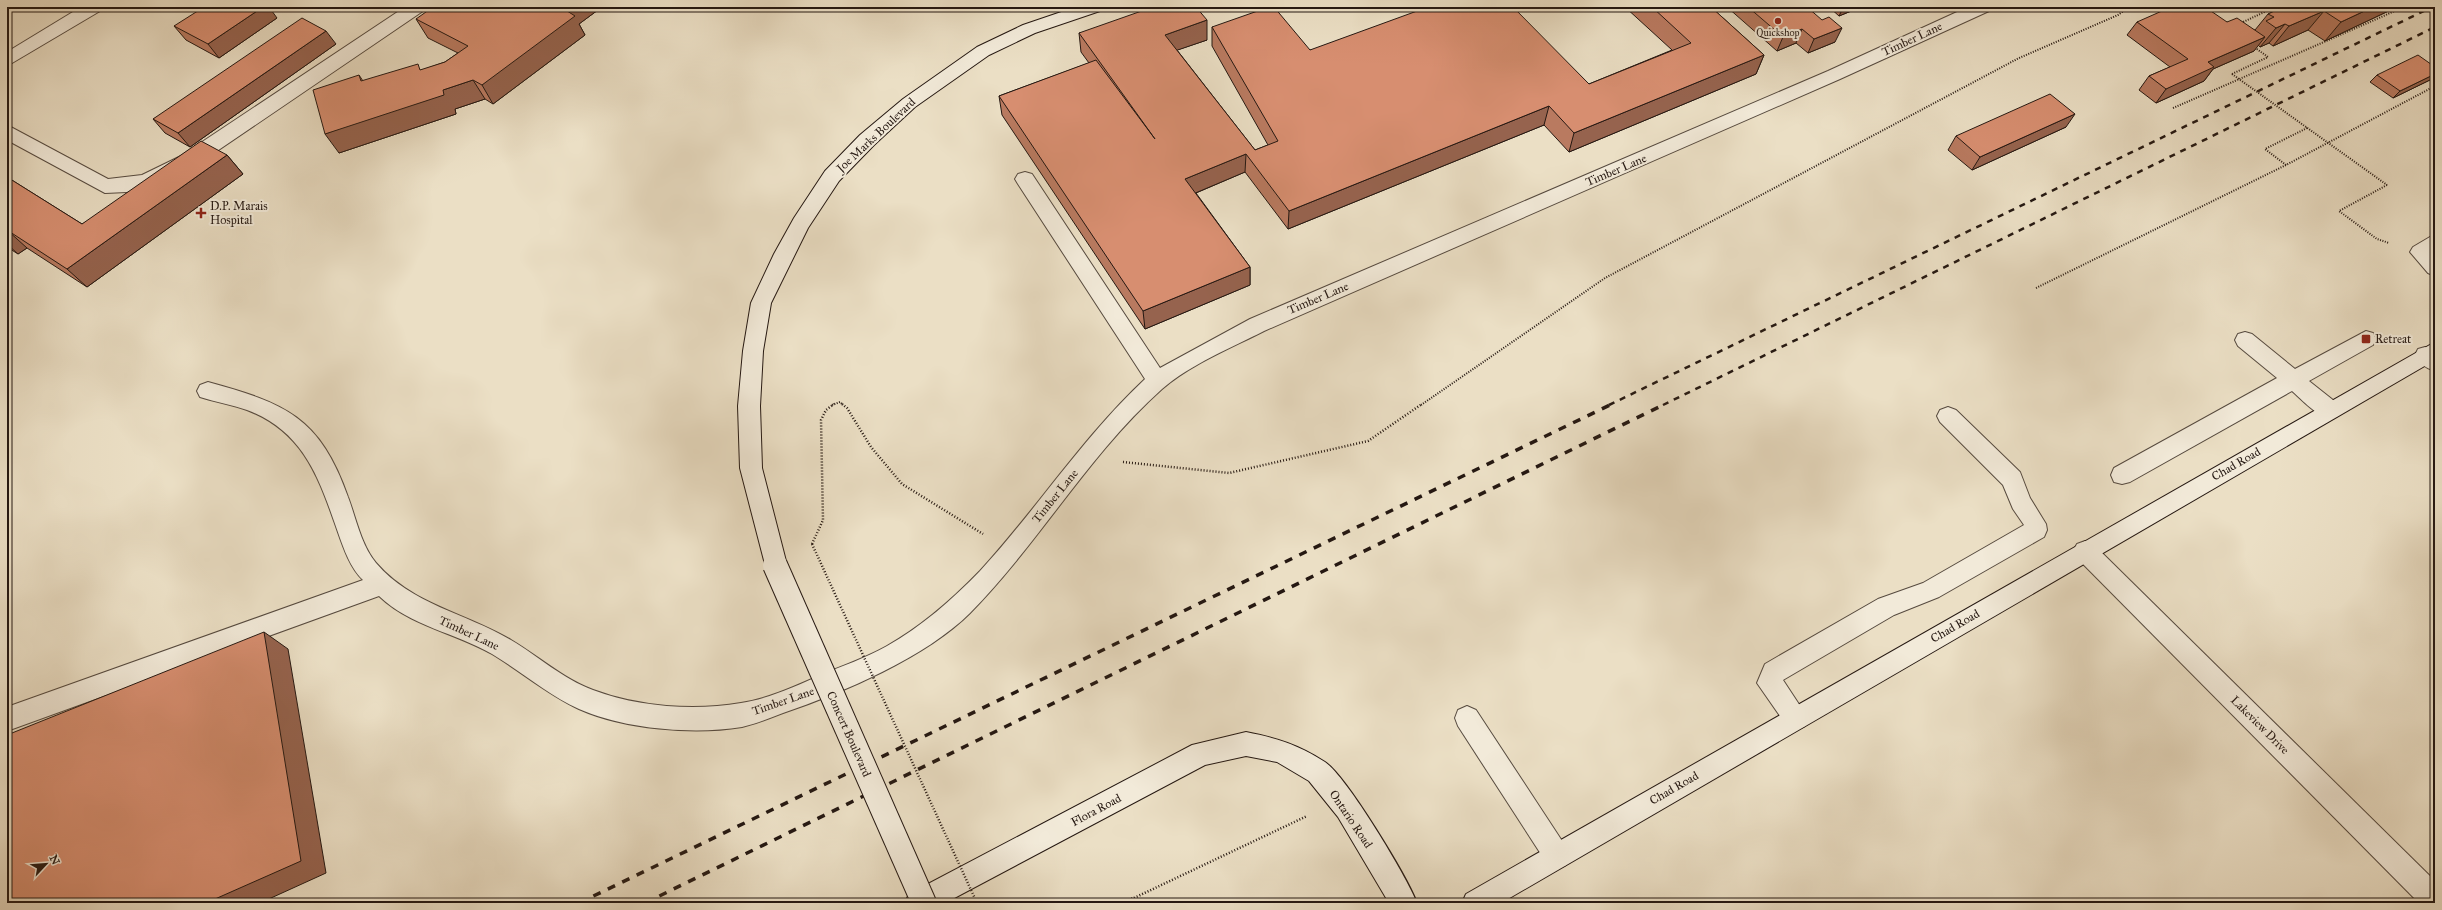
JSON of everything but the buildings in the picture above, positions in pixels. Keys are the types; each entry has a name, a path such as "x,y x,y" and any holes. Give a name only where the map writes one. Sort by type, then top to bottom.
{"street":[{"path":"7,60 94,7"},
{"path":"7,132 106,186 122,188 146,181 188,161 417,7"},
{"name":"Joe Marks Boulevard","path":"775,565 751,468 749,406 752,352 761,303 798,229 832,176 867,140 909,103 984,51 1029,30 1094,7"},
{"name":"Timber Lane","path":"208,391 253,403 281,417 308,440 332,482 353,543 368,569 392,593 425,613 500,646 586,700 637,714 688,718 742,715 803,695 895,654 959,608 990,576 1123,413 1157,381 1188,361 1257,325 1834,75 1983,7"},
{"path":"1025,179 1157,381"},
{"path":"2428,246 2435,268"},
{"path":"2122,475 2366,339"},
{"path":"2245,340 2330,410"},
{"name":"Chad Road","path":"1475,903 2330,410 2432,356"},
{"path":"1796,718 1769,683 1770,677 1774,672 1886,607 1931,590 2036,530 2035,524 2024,509 2012,479 1948,416"},
{"name":"Lakeview Drive","path":"2085,551 2435,900"},
{"name":"Concert Boulevard","path":"775,565 924,903"},
{"path":"7,719 382,584"},
{"path":"1467,718 1557,856"},
{"name":"Flora Road","path":"918,903 1201,754 1246,744 1281,751"},
{"name":"Ontario Road","path":"1281,751 1318,772 1341,800 1404,903"}],"path":[{"path":"1085,459 1229,473 1368,441 1605,278 2019,58 2118,15 2129,7"},
{"path":"2235,26 2275,7"},
{"path":"2173,108 2404,7"},
{"path":"2249,44 2268,57 2232,74 2387,185 2339,211 2377,239 2428,246"},
{"path":"2036,288 2286,165 2435,86"},
{"path":"2286,165 2265,149 2307,128"},
{"path":"977,903 812,544 823,520 821,420 824,411 831,403 840,402 847,408 871,447 902,484 1010,551"},
{"path":"1117,903 1134,898 1315,812"},
{"path":"1134,898 1135,903"}],"railway":[{"path":"1609,405 2432,7"},
{"path":"1663,405 2435,27"},
{"path":"579,903 1612,404"},
{"path":"645,903 1665,404"}],"place":[{"name":"Quickshop","path":"1778,21"},
{"name":"D.P. Marais Hospital","path":"201,213"},
{"name":"Retreat","path":"2366,339"}]}
